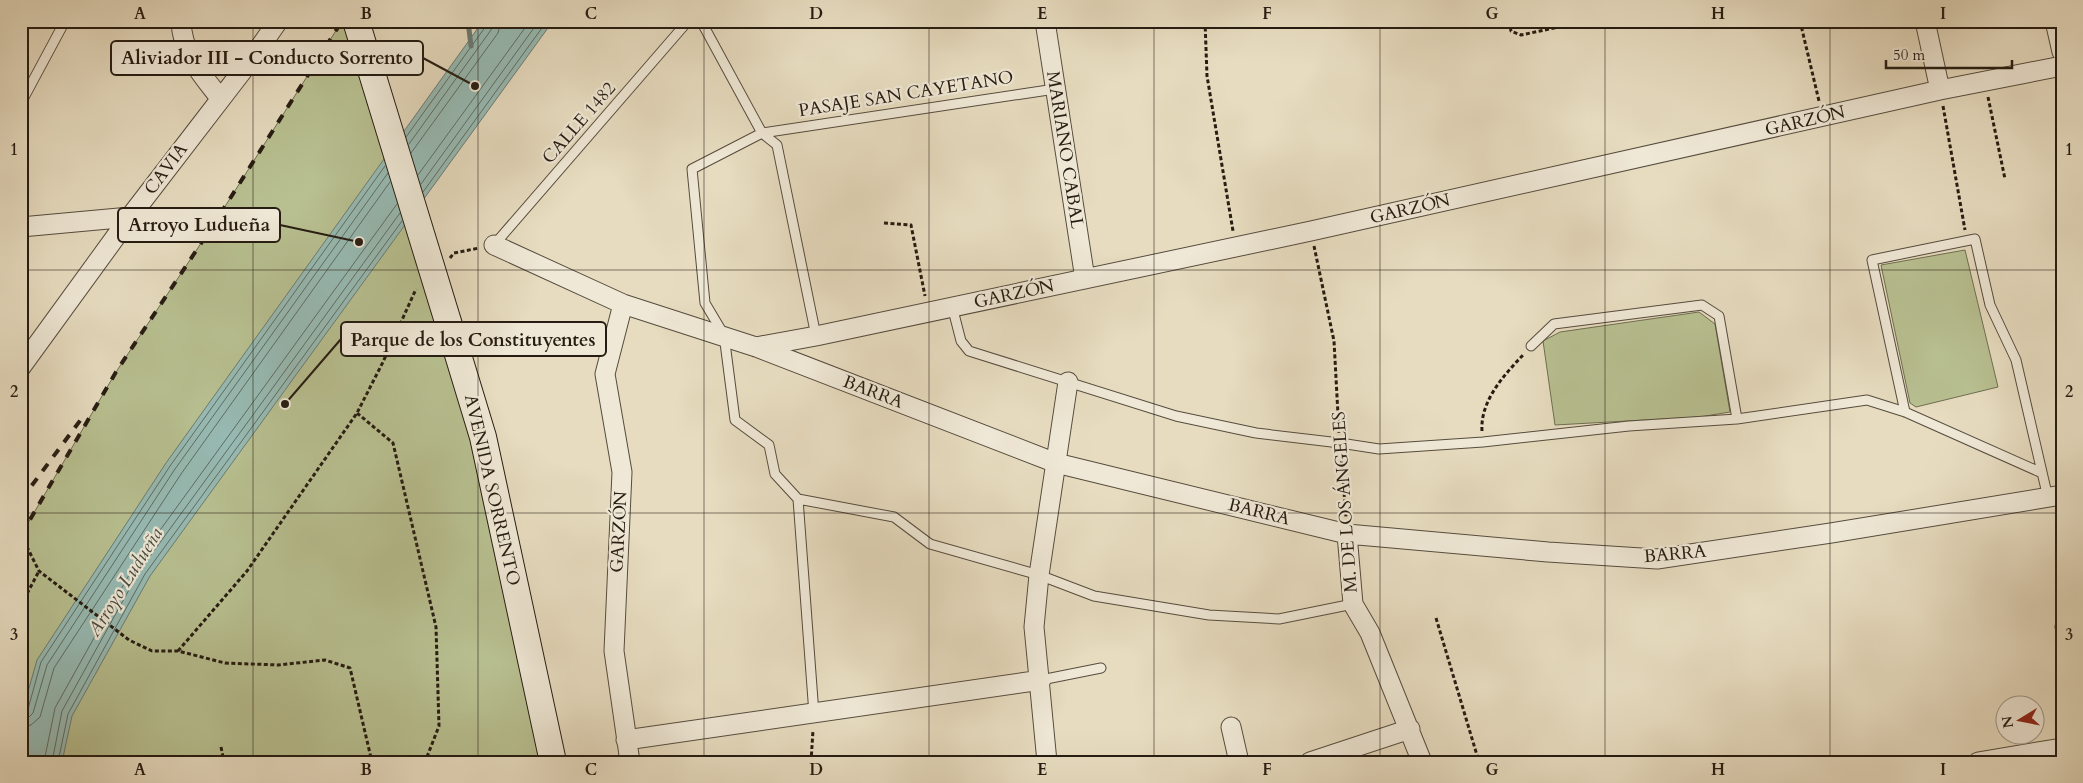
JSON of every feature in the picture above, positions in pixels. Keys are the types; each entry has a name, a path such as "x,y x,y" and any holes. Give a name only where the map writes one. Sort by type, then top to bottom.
{"main road":[{"name":"AVENIDA SORRENTO","path":"356,21 483,437 552,762"}],"street":[{"path":"180,21 181,31 192,62 220,98"},
{"name":"CAVIA","path":"21,367 130,217 253,57 278,21"},
{"name":"MARIANO CABAL","path":"1045,21 1085,278"},
{"path":"1925,21 1940,90"},
{"path":"2055,21 2062,52"},
{"name":"GARZÓN","path":"756,347 816,336 1311,231 1940,90 2062,66"},
{"path":"21,227 130,217"},
{"name":"BARRA","path":"494,245 623,304 724,335 1056,463 1347,534 1548,552 1657,559 1831,533 2055,496"},
{"name":"GARZÓN","path":"623,304 606,374 622,472 614,651 630,762"},
{"path":"1047,762 1034,627 1039,575 1068,382"},
{"name":"M. DE LOS ÁNGELES","path":"1347,534 1353,604 1370,633 1422,762"},
{"path":"626,740 1040,680"},
{"path":"1231,727 1239,762"},
{"path":"1310,762 1410,729"},
{"path":"1978,762 2062,748"}],"lane":[{"path":"21,103 65,21"},
{"name":"CALLE 1482","path":"494,245 688,21"},
{"path":"701,21 762,133 777,145 816,336"},
{"name":"PASAJE SAN CAYETANO","path":"724,335 705,303 692,169 762,133 1055,88"},
{"path":"1905,412 1872,260 1975,239 1990,305 2016,360 2042,473 2055,496"},
{"path":"1531,346 1554,324 1702,305 1719,316 1737,419"},
{"path":"952,306 961,341 969,351 1176,416 1256,433 1340,442 1379,449 1483,442 1629,426 1737,419 1867,400 1905,412 2042,473"},
{"path":"724,335 735,420 769,445 775,474 798,499 894,517 930,544 1039,575 1094,596 1209,615 1279,619 1353,604"},
{"path":"798,499 814,714"},
{"path":"2062,626 2060,627 2062,635"},
{"path":"1040,680 1101,668"}],"path":[{"path":"1205,21 1207,76 1236,247"},
{"path":"1509,21 1511,31 1521,35 1587,21"},
{"path":"1800,21 1822,117"},
{"path":"1985,82 2005,179"},
{"path":"1940,90 1967,240"},
{"path":"884,222 910,225 928,312"},
{"name":"M. DE LOS ÁNGELES","path":"1311,231 1334,341 1347,534"},
{"path":"448,259 454,253 494,245"},
{"path":"178,651 247,571 357,413 383,362 416,288 422,283"},
{"path":"1483,442 1482,418 1499,380 1531,346"},
{"path":"357,413 393,443 436,627 439,726 425,762"},
{"path":"21,535 39,571 61,590 129,640 152,651 178,651 225,663 278,665 325,660 350,668 372,762"},
{"path":"21,606 39,571"},
{"path":"1436,618 1479,762"},
{"path":"811,762 814,714"},
{"path":"221,747 224,762"}],"green space":[{"path":"342,21 356,21 483,437 553,762 21,762 21,535 116,372 219,216"},
{"path":"1965,250 1998,387 1916,407 1910,403 1881,265"},
{"path":"1699,312 1715,324 1730,412 1699,417 1555,425 1543,341 1560,332"}],"water":[{"name":"Arroyo Ludueña","path":"483,21 553,21 150,576 72,716 62,762 21,762 21,716 37,660 166,463"}],"waterway":[{"path":"468,21 471,46"}],"railway":[{"path":"21,535 116,372 219,216 342,21"},
{"path":"21,500 85,414"}],"place":[{"name":"Aliviador III - Conducto Sorrento","path":"475,86"},
{"name":"Arroyo Ludueña","path":"359,242"},
{"name":"Parque de los Constituyentes","path":"285,404"}]}
